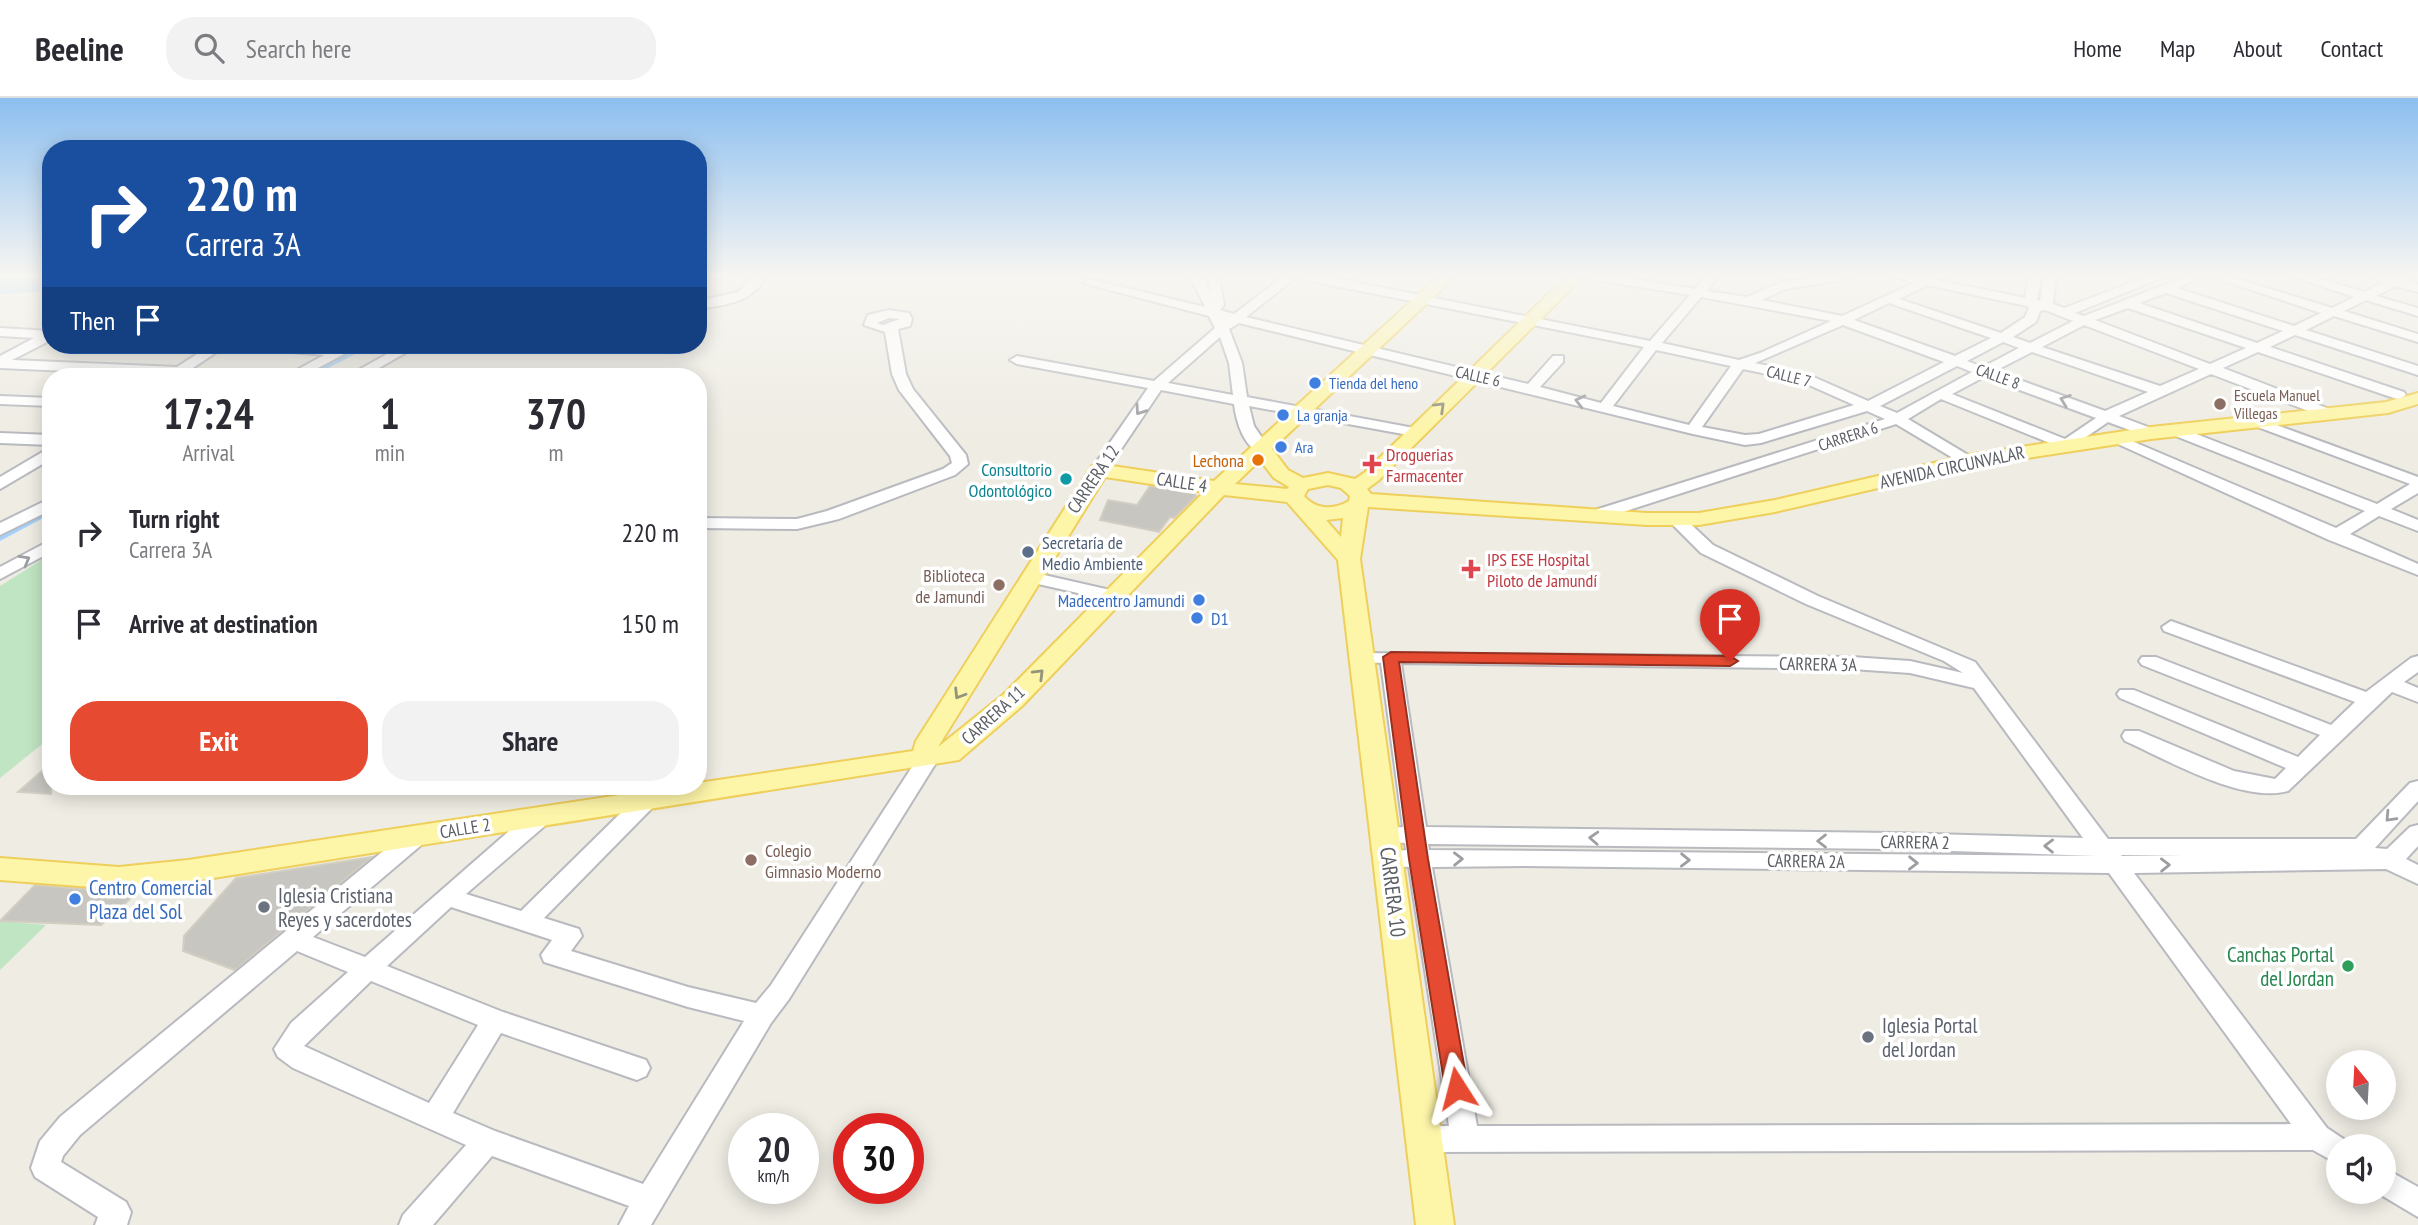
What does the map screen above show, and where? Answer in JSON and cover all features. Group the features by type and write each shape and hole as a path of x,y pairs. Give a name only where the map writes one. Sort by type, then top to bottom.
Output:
{"main road":[{"name":"CARRERA 11","path":"928,758 950,754 1013,700 1219,488 1391,329"},
{"path":"1298,495 1312,511 1335,513 1357,496 1371,477 1414,432 1522,329"},
{"name":"AVENIDA CIRCUNVALAR","path":"2364,408 2373,402 2418,387"},
{"name":"AVENIDA CIRCUNVALAR","path":"1357,496 1675,519 1727,515 1765,509 1968,461 2173,430 2388,407 2418,398"},
{"path":"1261,448 1349,559"},
{"name":"CALLE 4","path":"1099,470 1219,488 1298,495"},
{"name":"CARRERA 12","path":"928,758 925,747 1099,470"},
{"path":"1298,495 1328,479 1357,496"},
{"name":"CARRERA 10","path":"1357,496 1349,559 1376,657 1403,847 1424,1139 1435,1225"},
{"name":"CALLE 2","path":"707,792 928,758"},
{"name":"CALLE 2","path":"0,869 118,878 188,870 685,795"}],"street":[{"path":"707,523 797,524 833,515 950,472 960,464 958,455 906,390 899,374 891,329"},
{"name":"CARRERA 12","path":"1099,470 1157,385 1222,329"},
{"path":"1223,329 1233,354 1239,400 1247,430 1261,448"},
{"name":"CALLE 6","path":"1277,329 1474,374 1693,430 1745,440 1762,438 1870,405"},
{"name":"CALLE 7","path":"1577,329 1804,378 1898,419 1968,461"},
{"path":"1605,407 1667,329"},
{"path":"1693,430 1739,364 1765,356 1824,329"},
{"name":"CALLE 8","path":"1867,329 2109,415 2151,433"},
{"path":"1975,329 2160,391"},
{"path":"1870,405 1958,362 2016,329"},
{"name":"CARRERA 6","path":"1598,515 1898,419 1940,394 2067,329"},
{"path":"2103,329 2327,413"},
{"path":"2203,329 2399,395"},
{"path":"2293,329 2418,371"},
{"path":"1940,394 2067,445 2109,415 2300,329"},
{"path":"2387,329 2418,338"},
{"path":"0,332 42,335"},
{"path":"0,362 42,339"},
{"path":"185,368 206,354"},
{"path":"308,368 335,354"},
{"path":"370,368 395,354"},
{"path":"1017,359 1414,432"},
{"path":"1531,389 1558,359"},
{"path":"0,362 88,368"},
{"path":"0,400 42,402"},
{"path":"2252,420 2418,484"},
{"path":"2173,430 2418,526"},
{"path":"0,438 42,440"},
{"path":"2115,439 2418,570"},
{"path":"2,482 42,458"},
{"path":"2335,536 2418,484"},
{"path":"2,528 42,508"},
{"path":"1675,519 1707,549 1812,600 1968,666 2107,856 2326,1141"},
{"path":"0,574 42,550"},
{"path":"1031,576 1113,596"},
{"path":"2171,627 2369,700"},
{"name":"CARRERA 3A","path":"1376,657 1852,663 1910,667 1981,683"},
{"path":"2149,661 2333,733"},
{"path":"2132,736 2259,786 2280,786 2369,700 2418,662"},
{"path":"2389,683 2418,696"},
{"path":"2127,694 2301,766"},
{"path":"634,1225 762,1015 780,992 928,758"},
{"path":"2362,846 2418,788"},
{"path":"526,921 646,801"},
{"path":"540,817 447,897 300,1031 287,1049 302,1060 487,1141 649,1200"},
{"path":"2390,860 2418,833"},
{"path":"110,1225 116,1219 116,1212 45,1168 50,1150 70,1126 418,835"},
{"path":"2107,856 2362,846 2418,875"},
{"path":"1403,847 1465,1138"},
{"name":"CARRERA 2A","path":"1403,847 1525,858 2107,856 2390,860"},
{"path":"447,897 526,921 562,945 688,997 762,1015"},
{"path":"293,939 495,1020 637,1068"},
{"path":"435,1118 495,1020"},
{"path":"1424,1139 2326,1144"},
{"path":"414,1225 487,1141"},
{"path":"2396,1189 2418,1203"}],"green space":[{"path":"42,560 42,744 0,778 0,586"},
{"path":"0,921 46,925 0,970"}],"building":[{"path":"1150,486 1194,493 1196,496 1174,518 1170,517 1159,532 1100,520 1108,500 1137,505"},
{"path":"42,771 42,793 18,792"},
{"name":"Iglesia Cristiana Reyes y sacerdotes","path":"372,857 235,970 183,951 184,936 236,878"},
{"name":"Centro Comercial Plaza del Sol","path":"35,885 119,892 140,890 101,925 0,921"}],"waterway":[{"path":"324,368 352,354"},
{"path":"0,539 42,517"}],"place":[{"name":"Tienda del heno","path":"1315,383"},
{"name":"Escuela Manuel Villegas","path":"2220,404"},
{"name":"La granja","path":"1283,415"},
{"name":"Ara","path":"1281,447"},
{"name":"Lechona","path":"1258,460"},
{"name":"Droguerias Farmacenter","path":"1372,464"},
{"name":"Consultorio Odontológico","path":"1066,479"},
{"name":"Secretaría de Medio Ambiente","path":"1028,552"},
{"name":"IPS ESE Hospital Piloto de Jamundí","path":"1471,569"},
{"name":"Biblioteca de Jamundi","path":"999,585"},
{"name":"Madecentro Jamundi","path":"1199,600"},
{"name":"D1","path":"1197,618"},
{"name":"Colegio Gimnasio Moderno","path":"751,860"},
{"name":"Centro Comercial Plaza del Sol","path":"75,899"},
{"name":"Iglesia Cristiana Reyes y sacerdotes","path":"264,907"},
{"name":"Canchas Portal del Jordan","path":"2348,966"},
{"name":"Iglesia Portal del Jordan","path":"1868,1037"}],"route":[{"path":"1457,1088 1419,859 1391,657 1730,661"}]}
